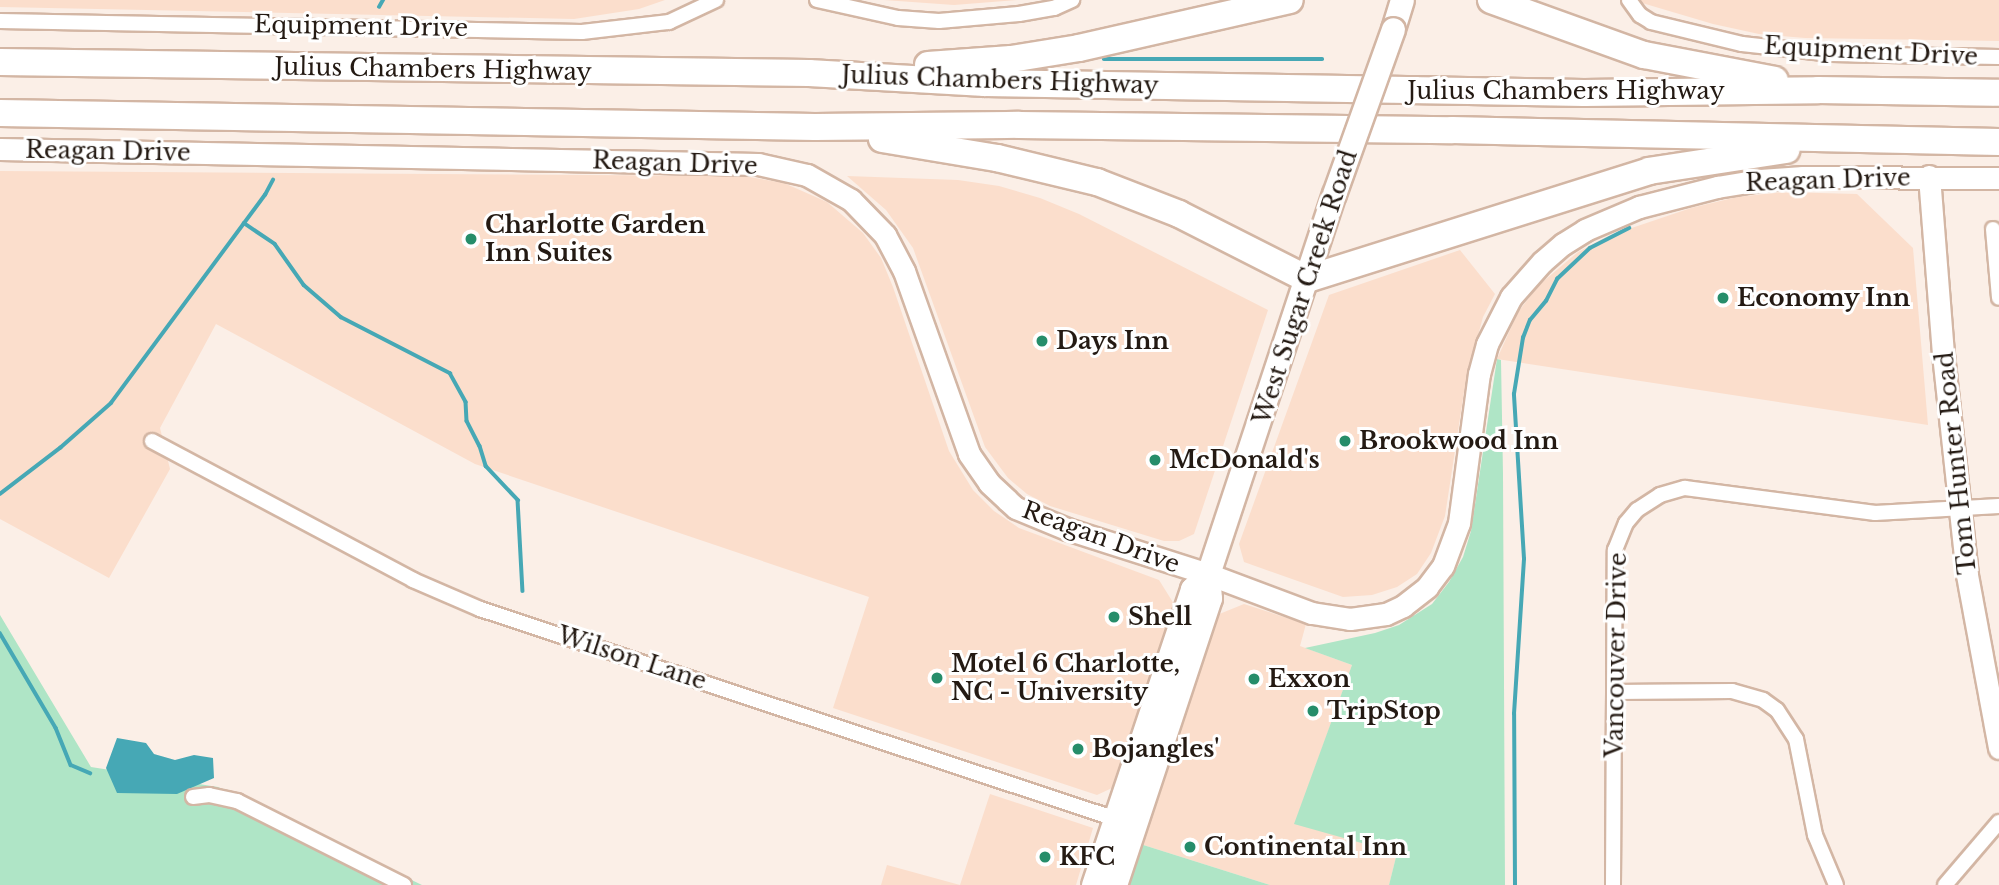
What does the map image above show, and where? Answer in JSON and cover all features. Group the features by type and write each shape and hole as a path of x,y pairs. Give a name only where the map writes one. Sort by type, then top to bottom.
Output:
{"highway":[{"path":"809,73 1011,59 1098,44 1290,0"},
{"path":"1491,0 1644,55 1837,91"},
{"name":"Julius Chambers Highway","path":"0,62 809,73 985,83 1597,93 1999,93"},
{"name":"Julius Chambers Highway","path":"0,113 815,127 1019,125 1438,130 1999,142"},
{"path":"815,127 997,158 1097,182 1179,214 1307,279 1649,171 1845,139"}],"main road":[{"name":"West Sugar Creek Road","path":"1115,885 1124,822 1192,589 1208,574 1334,194 1402,0"},
{"name":"West Sugar Creek Road","path":"1093,885 1124,822"}],"street":[{"name":"Equipment Drive","path":"0,21 582,32 669,22 716,0"},
{"path":"817,0 898,19 939,21 1019,15 1054,8 1072,0"},
{"name":"Equipment Drive","path":"1629,0 1640,15 1651,22 1742,44 1832,54 1999,57"},
{"name":"Reagan Drive","path":"0,149 758,164 807,175 851,200 885,235 904,271 969,454 996,491 1016,508 1067,529 1208,574 1259,595 1336,618 1368,618 1403,606 1433,581 1452,546 1459,523 1479,374 1498,318 1531,273 1563,244 1585,230 1639,207 1717,187 1803,177 1999,178"},
{"name":"Tom Hunter Road","path":"1929,176 1943,354 1967,575 1999,748"},
{"path":"1993,229 1999,298"},
{"name":"Wilson Lane","path":"152,441 413,580 480,609 1124,822"},
{"name":"Vancouver Drive","path":"1613,885 1615,550 1626,523 1652,499 1676,490 1705,489 1875,513 1999,506"},
{"path":"1614,692 1732,691 1763,700 1777,710 1796,739 1815,835 1836,885"},
{"path":"193,797 209,795 237,802 404,885"},
{"path":"1945,885 1999,822"}],"shaded area":[{"path":"0,0 665,0 639,9 574,19 0,7"},
{"path":"884,0 1017,0 954,5"},
{"path":"1632,0 1999,0 1999,41 1805,38 1759,34 1713,24"},
{"path":"0,171 743,176 784,183 827,202 863,233 881,258 949,451 973,490 994,511 1019,528 1159,580 1174,604 1112,788 1097,795 833,708 869,597 475,464 216,324 160,428 170,469 109,578 0,519"},
{"path":"847,176 958,180 999,186 1040,198 1079,214 1268,310 1194,534 1179,541 1164,541 1050,506 1027,494 1008,478 985,447 913,248 886,210"},
{"name":"Economy Inn","path":"1782,192 1857,194 1913,248 1928,425 1497,359 1518,312 1539,285 1578,252 1608,236 1691,208 1737,197"},
{"path":"1460,250 1495,294 1483,317 1464,392 1445,516 1431,553 1417,574 1397,587 1372,595 1343,597 1244,562 1239,544 1329,295"},
{"path":"1244,604 1306,624 1300,646 1352,665 1295,823 1397,853 1389,885 1270,885 1137,843 1212,617"},
{"path":"990,794 1093,828 1076,885 960,885"},
{"path":"887,865 960,885 881,885"}],"green space":[{"path":"1497,359 1501,360 1503,474 1505,885 1389,885 1397,853 1294,824 1352,665 1305,648 1399,625 1432,604 1449,582 1463,557 1471,531"},
{"path":"0,615 91,767 218,787 422,885 0,885"},
{"path":"1137,843 1270,885 1125,885"}],"water":[{"path":"117,738 146,743 154,754 175,760 194,755 213,758 214,778 177,794 117,793 106,768"}],"waterway":[{"path":"379,7 383,0"},
{"path":"1104,59 1322,59"},
{"path":"0,494 60,448 111,403 265,195 273,180"},
{"path":"244,223 275,244 304,285 341,317 450,373 466,402 467,421 480,446 486,466 518,500 523,591"},
{"path":"1515,885 1514,714 1524,559 1514,394 1523,338 1530,320 1546,301 1557,279 1590,248 1629,228"},
{"path":"0,633 56,728 71,765 90,773"}],"place":[{"name":"Charlotte Garden Inn Suites","path":"471,239"},
{"name":"Economy Inn","path":"1723,298"},
{"name":"Days Inn","path":"1042,341"},
{"name":"Brookwood Inn","path":"1345,441"},
{"name":"McDonald's","path":"1155,460"},
{"name":"Shell","path":"1114,617"},
{"name":"Motel 6 Charlotte, NC - University","path":"937,678"},
{"name":"Exxon","path":"1254,679"},
{"name":"TripStop","path":"1313,711"},
{"name":"Bojangles'","path":"1078,749"},
{"name":"Continental Inn","path":"1190,847"},
{"name":"KFC","path":"1045,857"}]}
